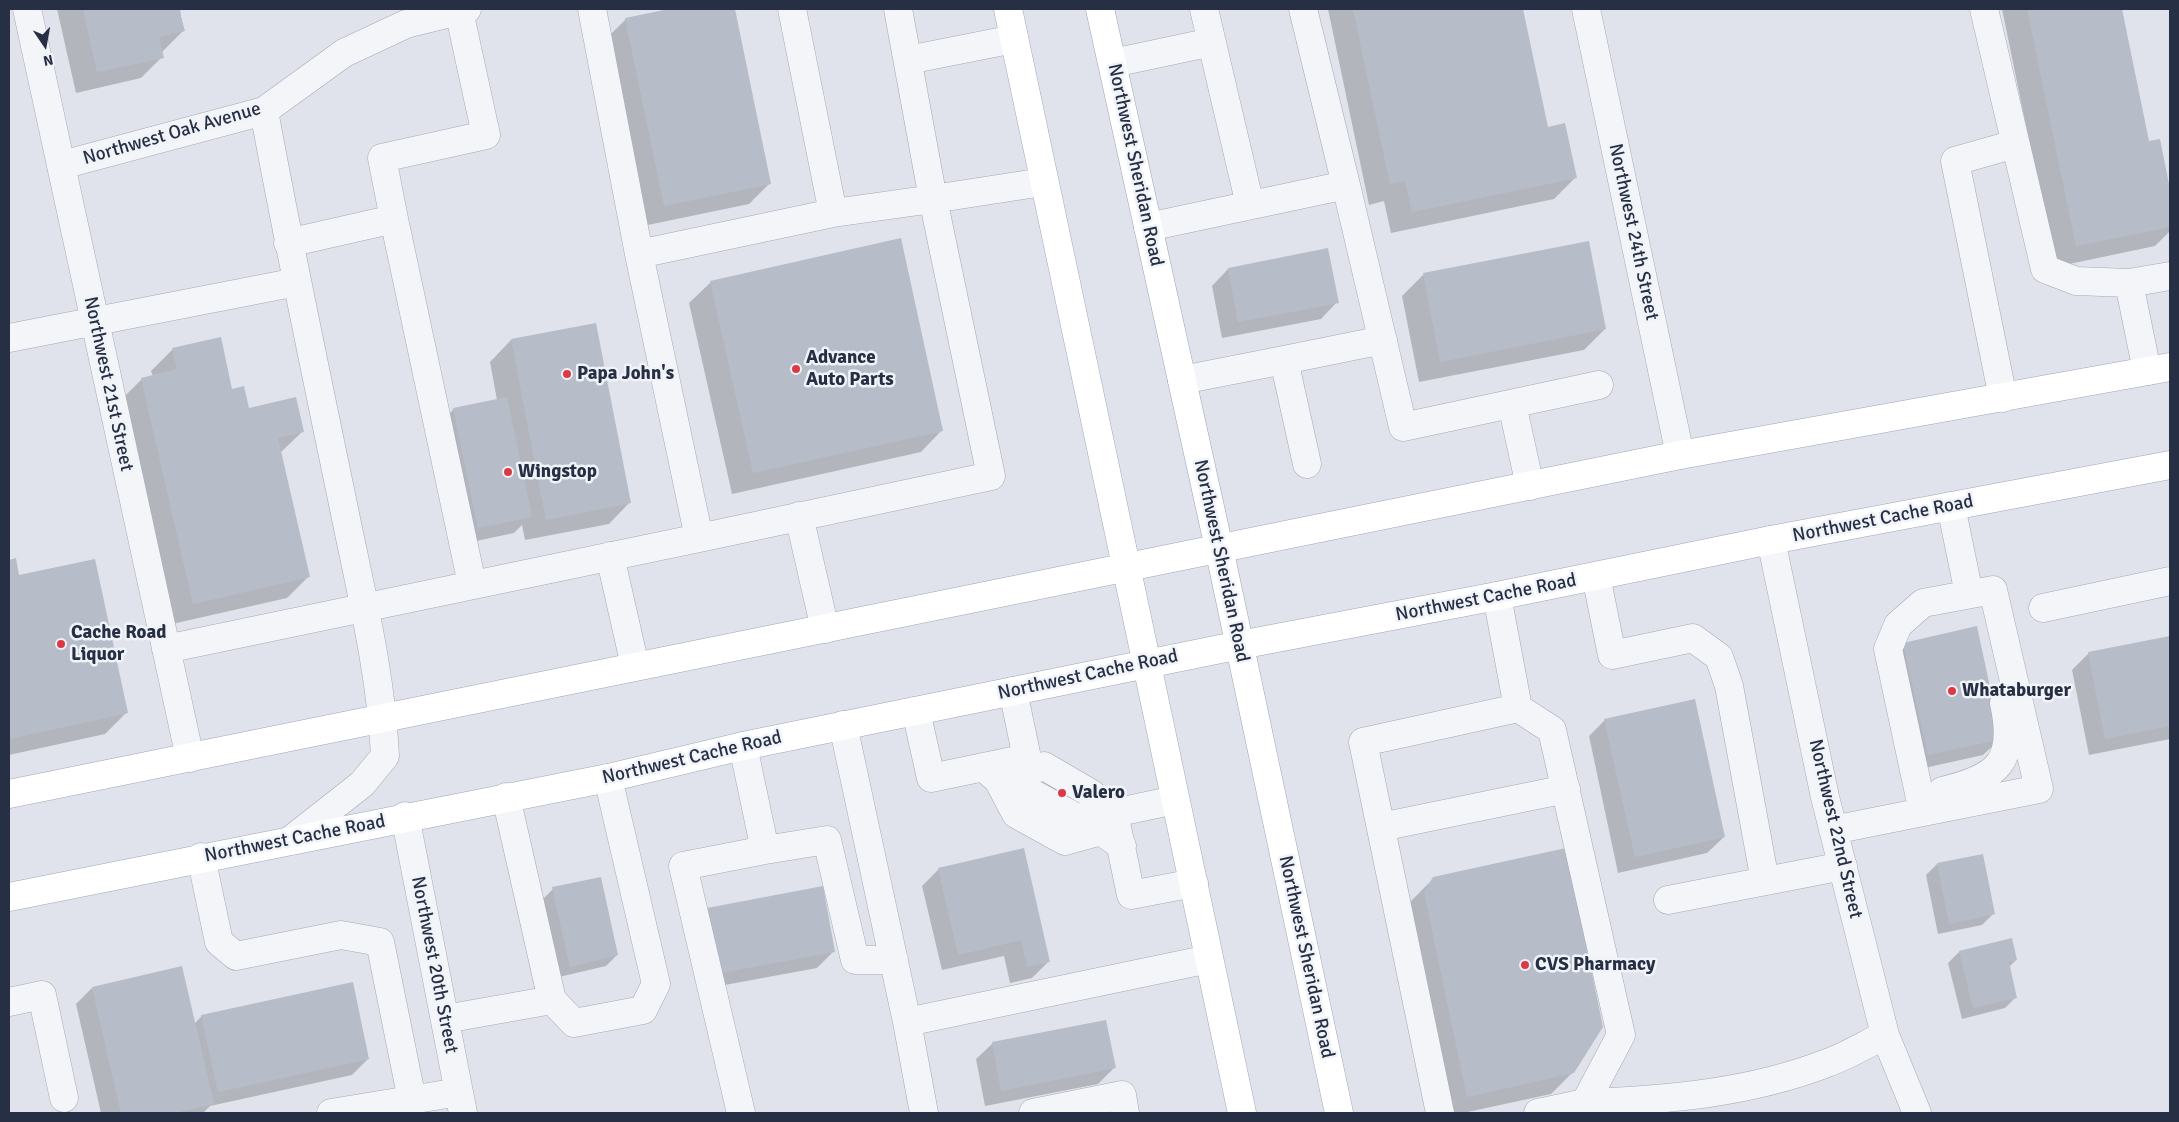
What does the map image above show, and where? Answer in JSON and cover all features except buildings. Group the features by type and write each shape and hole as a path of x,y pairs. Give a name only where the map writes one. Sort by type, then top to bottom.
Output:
{"main road":[{"path":"1008,9 1043,182 1242,1113"},
{"name":"Northwest Sheridan Road","path":"1100,9 1240,645 1339,1113"},
{"path":"9,794 383,720 635,666 1680,455 2158,369"},
{"name":"Northwest Cache Road","path":"9,896 405,816 608,778 743,746 1147,663 1497,596 1771,540 2170,465"}],"street":[{"name":"Northwest 21st Street","path":"27,9 190,758"},
{"path":"592,9 639,254 698,538"},
{"path":"792,9 833,213"},
{"path":"166,649 991,476 933,199 898,9"},
{"path":"1204,9 1250,205"},
{"path":"1303,9 1403,427 1599,385"},
{"name":"Northwest 24th Street","path":"1586,9 1680,455"},
{"path":"1984,9 2045,269 2076,280 2129,283 2170,276"},
{"name":"Northwest Oak Avenue","path":"62,166 264,111 344,53 406,24 463,10"},
{"path":"463,10 486,136 382,158 472,584"},
{"path":"908,60 1014,39"},
{"path":"1113,63 1212,42"},
{"path":"264,111 288,243 364,608 383,720 385,756 362,784 292,839"},
{"path":"2004,398 1954,161 2015,144"},
{"path":"639,254 833,213 1043,182"},
{"path":"1148,226 1346,185"},
{"path":"288,243 394,219"},
{"path":"9,338 297,282"},
{"path":"2129,283 2158,369"},
{"path":"1182,380 1382,340"},
{"path":"1284,360 1307,464"},
{"path":"1512,404 1530,486"},
{"path":"1951,506 1968,594"},
{"path":"799,516 825,629"},
{"name":"Northwest 22nd Street","path":"1771,540 1833,830 1885,1035 1917,1113"},
{"path":"610,556 635,666"},
{"path":"1596,576 1612,655 1693,638 1720,657 1729,686 1765,881"},
{"path":"2043,608 2170,581"},
{"path":"1833,830 2039,789 1993,590 1923,603 1898,625 1888,649 1923,812"},
{"path":"1497,596 1518,708"},
{"path":"1917,782 1942,791 1978,782 2000,766 2008,746 2007,718 1992,648 1998,613"},
{"path":"990,774 1027,758 1013,690"},
{"path":"1440,1113 1363,742 1518,708 1552,730 1621,1034 1585,1103"},
{"path":"916,710 931,778 990,774 1044,766 1092,794 1111,838 1131,895 1194,883"},
{"path":"843,726 907,1022 924,1113"},
{"path":"743,746 765,850"},
{"path":"990,774 1016,814 1065,841 1111,838"},
{"path":"506,797 552,1000 574,1023 643,1010 656,984 608,778"},
{"path":"1381,828 1566,789"},
{"path":"1111,838 1114,813 1175,800"},
{"name":"Northwest 20th Street","path":"405,816 461,1103"},
{"path":"741,1113 683,866 827,840 855,960 894,960"},
{"path":"201,857 219,942 236,956 341,935 380,942 408,1107"},
{"path":"1668,900 1843,866"},
{"path":"907,1022 1210,959"},
{"path":"9,1002 42,995 64,1098"},
{"path":"445,1019 552,1000"},
{"path":"1538,1113 1585,1103 1709,1094 1772,1080 1827,1063 1885,1035"},
{"path":"1033,1113 1122,1095 1125,1113"},
{"path":"331,1113 461,1103"}],"place":[{"name":"Advance Auto Parts","path":"796,369"},
{"name":"Papa John's","path":"567,374"},
{"name":"Wingstop","path":"508,472"},
{"name":"Cache Road Liquor","path":"61,644"},
{"name":"Whataburger","path":"1952,691"},
{"name":"Valero","path":"1062,793"},
{"name":"CVS Pharmacy","path":"1525,965"}]}
